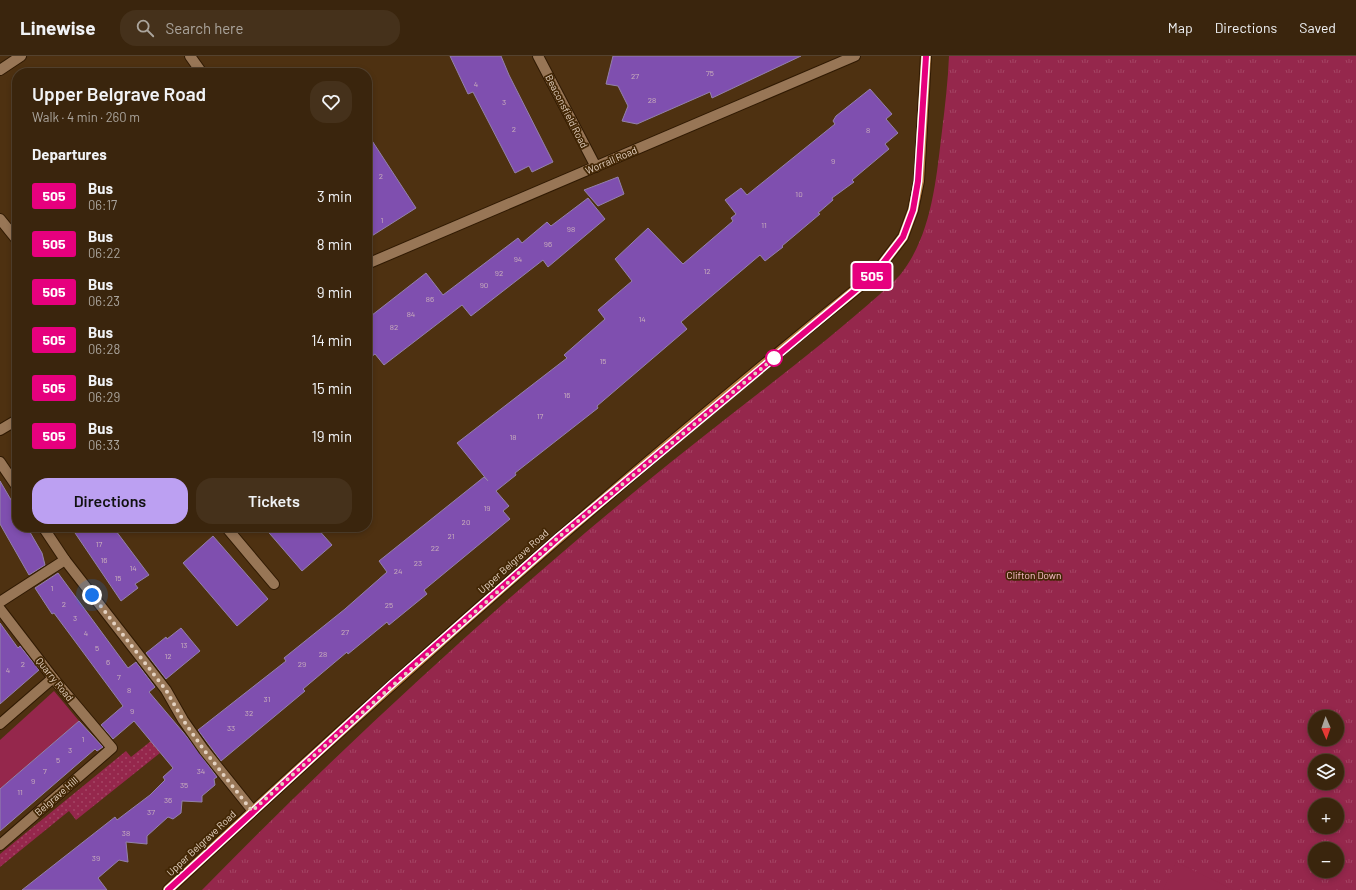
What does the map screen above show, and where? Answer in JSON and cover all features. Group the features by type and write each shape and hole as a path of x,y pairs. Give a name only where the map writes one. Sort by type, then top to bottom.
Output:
{"main road":[{"name":"Upper Belgrave Road","path":"168,890 252,811 559,537 864,283 880,267 903,237 913,210 918,181 926,56"}],"street":[{"path":"0,70 21,56"},
{"path":"190,56 198,68"},
{"name":"Beaconsfield Road","path":"538,56 596,167"},
{"name":"Worrall Road","path":"372,262 855,56"},
{"path":"0,219 12,234"},
{"path":"0,430 12,423"},
{"path":"0,462 12,480"},
{"path":"46,532 64,560 166,690 180,715 204,750 252,811"},
{"path":"230,532 274,584"},
{"path":"0,602 64,560"},
{"name":"Quarry Road","path":"0,609 53,678 112,748"},
{"path":"0,724 53,678"},
{"name":"Belgrave Hill","path":"0,845 112,748"}],"green space":[{"name":"Clifton Down","path":"949,56 1356,56 1356,890 202,890 307,785 470,633 639,488 826,340 900,275 911,259 919,243 931,206 935,188"},
{"path":"54,691 79,721 0,789 0,740"},
{"path":"151,741 160,753 76,820 69,811 0,867 0,854 126,751 131,757"},
{"path":"1176,862 1234,890 1163,890"}],"building":[{"path":"450,56 501,56 553,162 532,172 529,166 515,173 473,92 468,94"},
{"path":"613,56 801,56 712,98 710,92 637,124 622,121 628,106 618,86 606,84"},
{"path":"870,89 892,114 886,119 898,133 885,144 889,149 852,180 854,182 832,198 833,200 818,213 820,214 782,246 783,247 765,261 760,255 681,322 687,329 597,406 598,408 515,473 516,475 496,491 509,506 503,511 510,519 424,590 427,594 389,625 387,622 348,654 347,652 303,689 305,691 221,761 198,730 286,661 284,658 345,609 387,572 379,561 484,477 488,481 457,443 567,358 564,355 605,319 598,310 632,281 615,259 648,228 683,264 733,221 731,218 736,214 725,200 741,188 747,195 835,124 833,121 836,116"},
{"path":"372,141 416,208 372,236"},
{"path":"618,177 624,194 598,206 584,190"},
{"path":"588,198 605,219 548,267 543,260 471,316 462,305 384,365 375,354 372,356 372,315 426,273 443,295 518,238 522,243 547,222 551,226"},
{"path":"0,481 12,501 12,532 30,532 42,553 45,565 29,575 0,524"},
{"path":"74,532 117,532 149,575 135,584 138,588 121,601"},
{"path":"268,532 320,532 332,545 302,571"},
{"path":"213,536 268,599 237,626 183,563"},
{"path":"58,573 128,668 136,662 155,687 149,692 188,738 217,777 214,779 215,785 202,796 202,802 182,801 181,813 173,819 168,817 147,836 147,844 126,842 128,862 119,860 98,878 107,890 22,890 115,817 117,820 150,795 165,780 163,777 173,768 134,721 113,739 101,725 123,706 54,613 52,614 35,588"},
{"path":"0,623 18,648 20,646 39,670 0,704"},
{"path":"181,628 200,651 166,679 146,653 166,637 167,639"},
{"path":"79,721 103,747 97,751 95,749 0,831 0,789"}],"bus line":[{"name":"505","path":"168,890 252,811 392,684 559,537 864,283 880,267 903,237 913,210 918,181 926,56"}],"route":[{"path":"92,595 166,690 183,720 204,750 252,811 392,684 559,537 774,358"}]}
